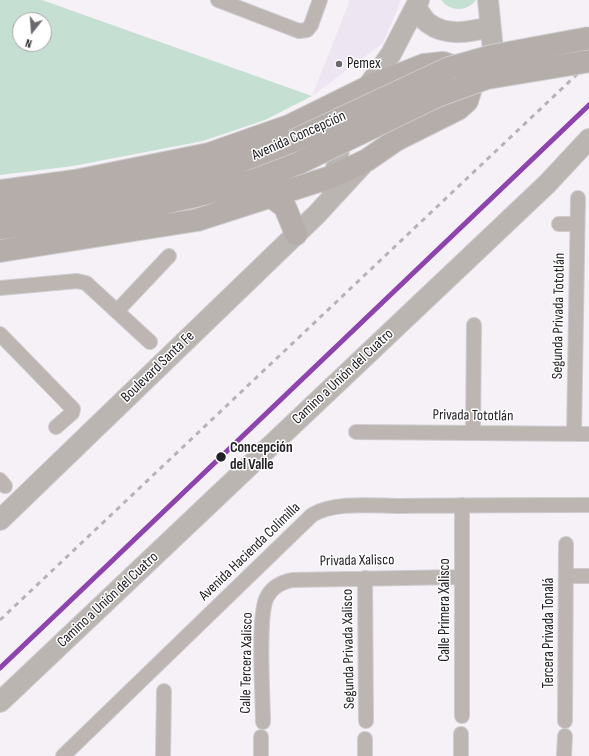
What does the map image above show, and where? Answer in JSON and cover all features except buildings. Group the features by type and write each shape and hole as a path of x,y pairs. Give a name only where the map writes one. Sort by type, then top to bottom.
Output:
{"main road":[{"name":"Avenida Concepción","path":"0,209 139,187 233,164 293,141 449,68 492,56 589,38"},
{"name":"Avenida Concepción","path":"0,228 73,220 171,201 252,180 299,163 437,96 487,78 589,61"},
{"path":"0,191 75,181 208,154 289,126 368,87 424,65 443,63 458,68 466,75 471,88 467,101 458,108 396,140 367,160 334,176 197,220 0,251"},
{"path":"272,197 285,207 296,234"}],"street":[{"path":"218,0 299,31 307,30 311,24 320,0"},
{"path":"467,101 481,90 491,72 493,50 488,0"},
{"path":"417,4 428,22 442,29 468,32 490,27"},
{"name":"Boulevard Santa Fe","path":"317,214 332,186 338,160 340,134 351,109 391,54 417,4"},
{"name":"Camino a Unión del Cuatro","path":"0,702 547,184 589,138"},
{"name":"Camino a Unión del Cuatro","path":"547,184 589,152"},
{"name":"Boulevard Santa Fe","path":"0,520 317,214 367,160"},
{"name":"Segunda Privada Tototlán","path":"574,434 578,198"},
{"path":"559,224 577,224"},
{"path":"117,311 170,256"},
{"path":"0,288 84,282 150,342"},
{"path":"473,433 474,325"},
{"path":"0,334 73,408 72,413 56,427"},
{"name":"Privada Tototlán","path":"356,432 589,434"},
{"name":"Calle Primera Xalisco","path":"462,505 462,716"},
{"name":"Avenida Hacienda Colimilla","path":"63,756 312,515 321,510 333,507 589,505"},
{"name":"Tercera Privada Tonalá","path":"565,721 566,544"},
{"path":"566,576 589,576"},
{"name":"Privada Xalisco","path":"265,604 268,594 273,589 280,584 292,580 461,577"},
{"name":"Segunda Privada Xalisco","path":"365,578 366,720"},
{"name":"Calle Tercera Xalisco","path":"263,722 263,615 265,604"},
{"path":"163,756 164,691"},
{"path":"461,734 461,756"},
{"path":"564,756 565,736"},
{"path":"261,756 262,738"},
{"path":"365,739 365,756"}],"shaded area":[{"name":"Pemex","path":"350,0 401,0 383,43 312,96"}],"green space":[{"path":"0,0 42,0 312,96 265,120 203,141 73,166 0,175"},
{"path":"441,0 476,0 468,7 458,9 449,7"}],"railway":[{"path":"0,620 589,63"}],"transit line":[{"path":"0,668 589,105"}],"place":[{"name":"Pemex","path":"339,64"},
{"name":"Concepción del Valle","path":"221,457"}]}
